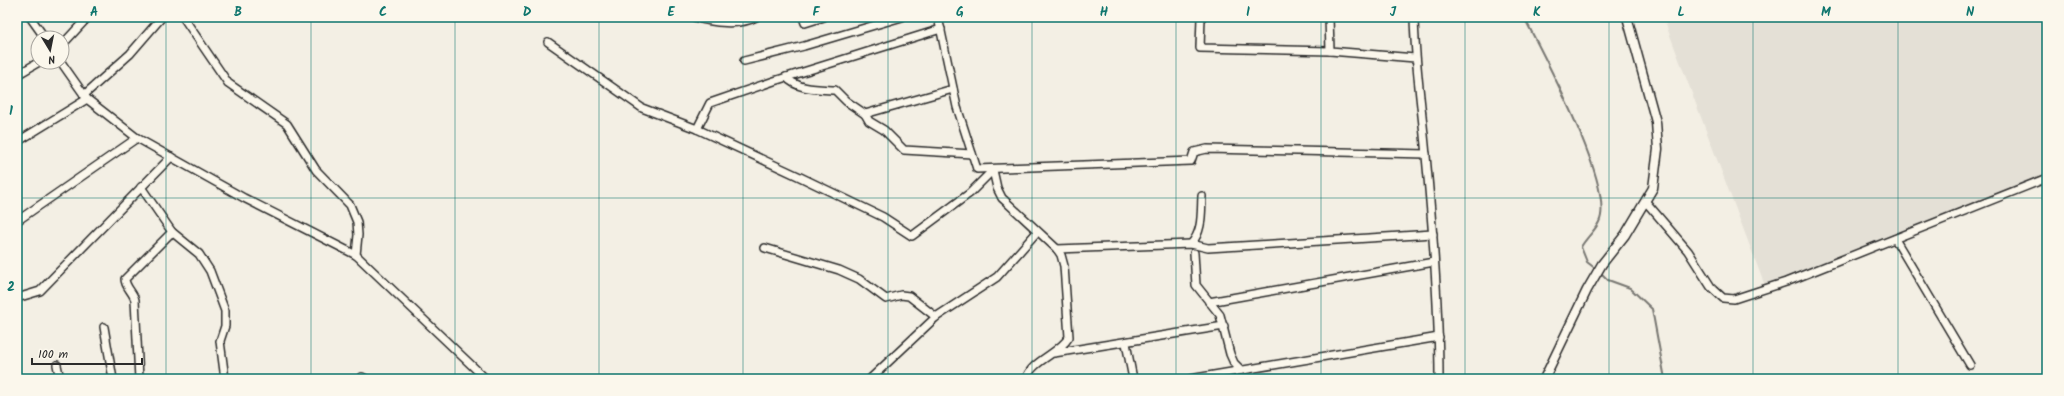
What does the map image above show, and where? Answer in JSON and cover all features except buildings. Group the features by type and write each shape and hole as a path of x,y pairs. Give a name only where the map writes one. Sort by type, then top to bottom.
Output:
{"street":[{"path":"30,17 39,30"},
{"path":"70,36 88,17"},
{"path":"17,142 86,97 130,54 162,17"},
{"path":"183,17 228,83 287,124 316,170 350,206 357,222 358,235 356,255"},
{"path":"694,17 702,20 740,23 756,17"},
{"path":"803,17 805,23 824,17"},
{"path":"744,61 804,46 902,17"},
{"path":"938,17 953,89 972,154 978,169 993,170 1191,162 1194,152 1207,149 1426,154"},
{"path":"1201,17 1200,48 1330,51 1415,58"},
{"path":"1329,17 1330,51"},
{"path":"1414,17 1415,58 1433,234 1439,337 1439,379"},
{"path":"1544,379 1587,290 1602,264 1625,235 1653,188 1658,149 1656,122 1627,17"},
{"path":"697,129 710,102 786,77 941,30"},
{"path":"548,42 642,108 697,129 857,204 883,217 912,236 970,193 993,170"},
{"path":"17,75 30,67"},
{"path":"67,70 86,97 137,138 244,198 356,255 486,379"},
{"path":"786,77 791,83 809,88 835,90 846,101 865,114 869,121 884,130 904,150 972,154"},
{"path":"865,114 953,89"},
{"path":"17,221 137,138"},
{"path":"17,298 40,291 170,157"},
{"path":"993,170 997,188 1002,198 1057,249 1061,255 1064,266 1070,337 1065,345 1028,374 1026,379"},
{"path":"1646,202 1688,252 1711,287 1723,298 1734,299 1786,282 2047,178"},
{"path":"141,187 172,232 199,254 210,271 225,311 225,326 220,340 225,379"},
{"path":"1191,244 1198,237 1200,229 1202,196"},
{"path":"139,379 135,300 134,293 126,285 125,279 172,232"},
{"path":"870,379 936,317 997,277 1037,232"},
{"path":"1057,249 1191,244 1208,248 1433,234"},
{"path":"1895,239 1970,365"},
{"path":"765,248 839,270 859,279 886,299 901,295 909,296 936,317"},
{"path":"1194,252 1194,280 1220,315 1230,354 1234,363 1241,370"},
{"path":"1209,302 1434,262"},
{"path":"1053,353 1126,343 1224,326"},
{"path":"104,327 113,379"},
{"path":"1190,379 1439,337"},
{"path":"1126,343 1133,379"},
{"path":"57,365 60,379"}],"shaded area":[{"path":"1663,17 2047,17 2047,176 1765,286"}],"waterway":[{"path":"1524,17 1575,120 1597,181 1601,205 1599,222 1581,247 1587,262 1596,269"},
{"path":"1600,272 1608,280 1630,288 1652,309 1665,379"}]}
